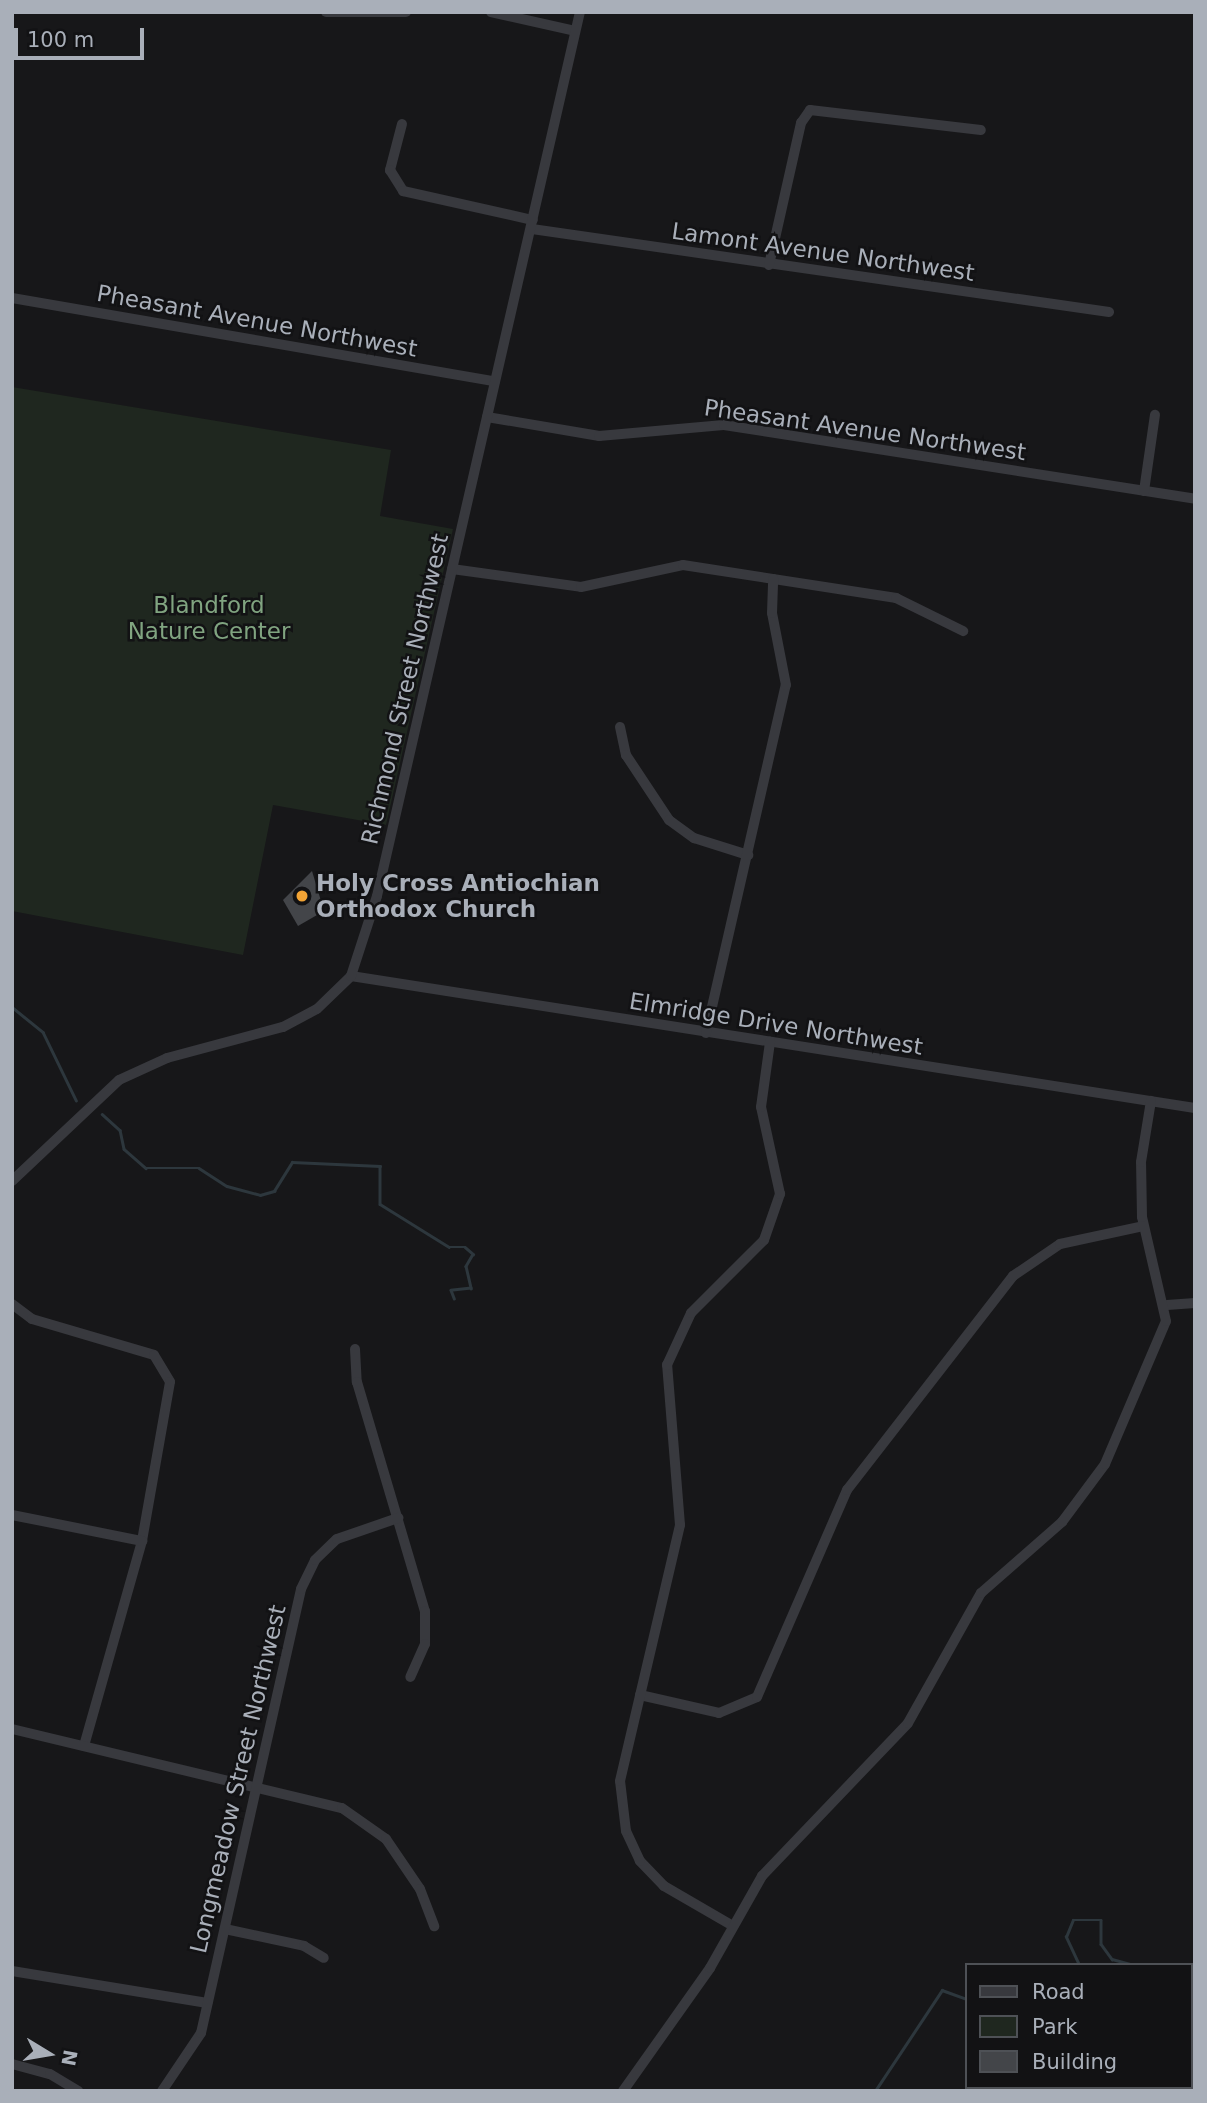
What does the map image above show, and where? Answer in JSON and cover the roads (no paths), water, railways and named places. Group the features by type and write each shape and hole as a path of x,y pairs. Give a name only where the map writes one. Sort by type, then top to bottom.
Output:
{"street":[{"path":"326,12 407,12"},
{"path":"491,12 575,31"},
{"name":"Richmond Street Northwest","path":"12,1181 119,1080 167,1058 283,1027 317,1009 351,976 375,907 580,12"},
{"path":"769,265 801,123 810,110 981,130"},
{"name":"Lamont Avenue Northwest","path":"402,124 390,170 403,191 532,224 769,265 1109,312"},
{"name":"Pheasant Avenue Northwest","path":"12,298 495,381"},
{"path":"1144,491 1155,415"},
{"name":"Pheasant Avenue Northwest","path":"487,417 598,436 706,423 1195,499"},
{"path":"452,569 570,587 674,565 905,601 963,631"},
{"path":"706,1033 786,685 772,613 773,579"},
{"path":"620,727 626,755 669,820 694,838 748,855"},
{"name":"Elmridge Drive Northwest","path":"351,976 1195,1108"},
{"path":"733,1926 655,1879 626,1831 621,1768 680,1525 680,1470 667,1409 667,1365 691,1313 764,1240 780,1194 761,1107 770,1042"},
{"path":"622,2091 733,1926 762,1876 911,1720 981,1593 1062,1521 1094,1483 1155,1357 1167,1305 1143,1226 1141,1162 1151,1101"},
{"path":"640,1695 717,1713 757,1697 847,1490 1013,1276 1060,1244 1143,1226"},
{"path":"1167,1305 1195,1303"},
{"path":"12,1304 56,1327 133,1345 164,1366 171,1401 142,1541 84,1746"},
{"path":"355,1349 357,1382 426,1619 422,1658 410,1676"},
{"path":"12,1515 142,1541"},
{"name":"Longmeadow Street Northwest","path":"162,2091 198,2045 300,1588 315,1560 349,1533 398,1517"},
{"path":"12,1729 323,1801 364,1820 410,1873 435,1926"},
{"path":"225,1929 304,1947 324,1958"},
{"path":"12,1970 207,2003"},
{"path":"12,2064 50,2074 78,2091"}],"waterway":[{"path":"12,1007 43,1032 76,1100"},
{"path":"102,1114 120,1130 124,1149 146,1168 199,1168 227,1186 260,1195 274,1191 292,1162 380,1166 380,1204 449,1247 465,1247 473,1254 466,1266 471,1288 451,1290 454,1298"},
{"path":"1078,1963 1066,1937 1073,1920 1101,1920 1101,1944 1112,1959 1127,1963"},
{"path":"875,2091 942,1990 965,1998"}],"place":[{"name":"Holy Cross Antiochian Orthodox Church","path":"302,896"}],"park label":[{"name":"Blandford Nature Center","path":"209,618"}]}
